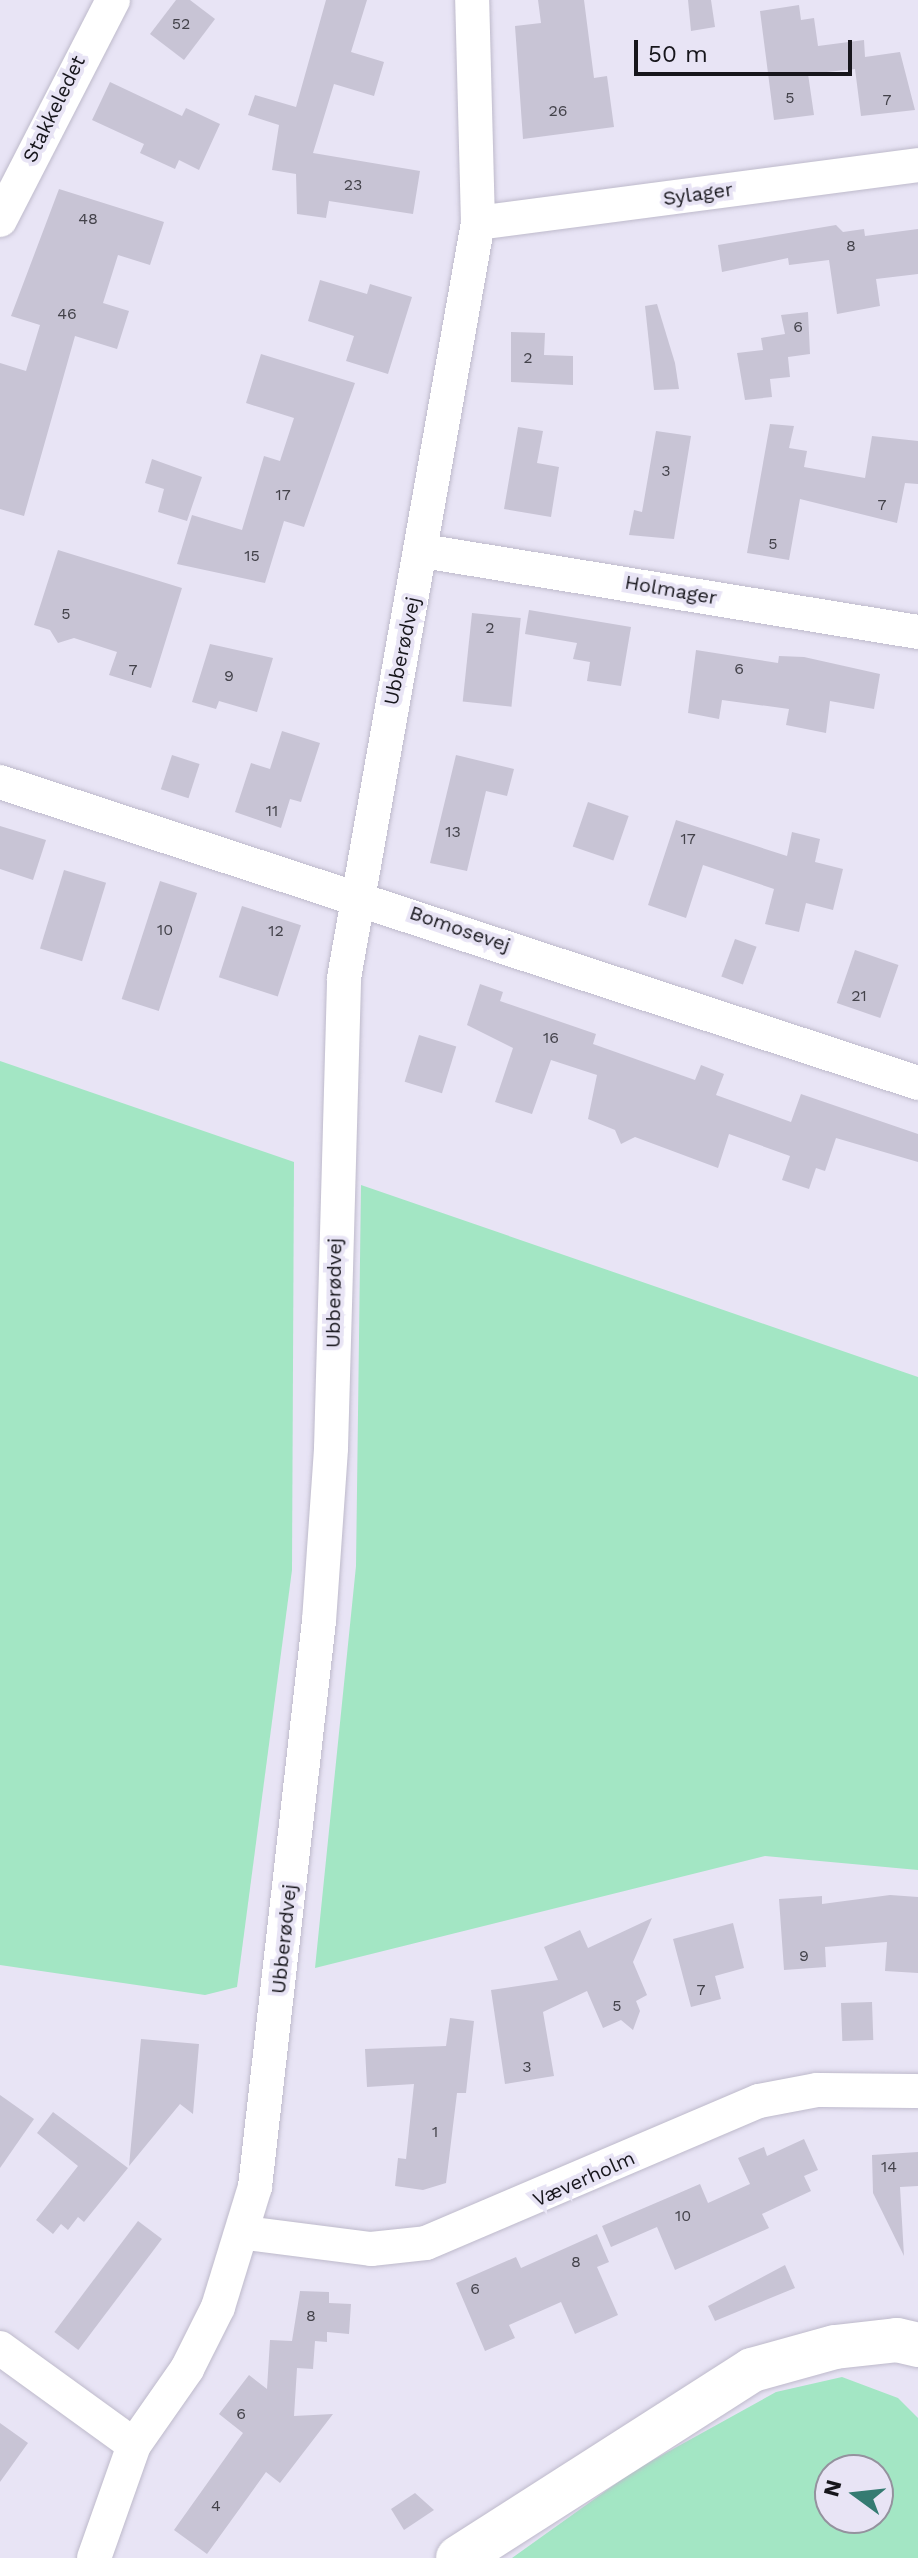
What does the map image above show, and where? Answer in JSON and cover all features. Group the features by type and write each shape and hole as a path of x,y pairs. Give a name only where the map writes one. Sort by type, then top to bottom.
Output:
{"highway":[{"path":"458,2558 752,2370 835,2347 897,2340 918,2345"},
{"path":"835,2347 918,2370"}],"street":[{"name":"Stakkeledet","path":"0,220 113,0"},
{"name":"Ubberødvej","path":"94,2558 134,2445 187,2369 246,2233 319,1621 331,1448 337,1064 356,894 423,551 478,223 472,0"},
{"name":"Sylager","path":"478,223 918,165"},
{"name":"Holmager","path":"423,551 918,632"},
{"name":"Bomosevej","path":"0,782 356,894 918,1083"},
{"name":"Væverholm","path":"246,2233 371,2249 426,2243 759,2101 817,2090 918,2091"},
{"path":"0,2348 134,2445"}],"green space":[{"path":"0,1061 294,1162 292,1570 237,1987 205,1995 0,1965"},
{"path":"361,1185 918,1377 918,1870 765,1856 315,1968 356,1566"},
{"path":"842,2377 898,2398 918,2418 918,2558 512,2558 635,2470 776,2392"}],"building":[{"path":"176,0 190,0 215,19 184,60 150,34"},
{"path":"326,0 367,0 351,52 384,62 374,96 334,84 313,153 420,171 413,214 329,201 326,218 297,214 296,174 272,170 279,125 248,115 255,95 296,107"},
{"path":"538,0 584,0 594,78 607,76 614,127 523,139 515,26 541,23"},
{"path":"688,0 711,0 715,27 691,31"},
{"path":"799,5 801,20 814,18 818,46 864,40 865,57 900,52 915,110 861,116 855,69 808,74 814,115 774,120 760,11"},
{"path":"110,82 182,116 186,108 220,124 199,170 179,160 175,169 140,153 144,144 92,120"},
{"path":"59,189 164,222 150,265 118,255 103,303 129,311 117,349 75,336 24,516 0,509 0,363 26,371 40,325 11,316"},
{"path":"836,225 843,232 864,229 865,236 918,229 918,274 876,279 880,306 837,314 829,260 789,265 788,258 722,272 718,245"},
{"path":"320,280 367,294 370,284 412,297 388,374 346,361 354,336 308,321"},
{"path":"657,304 675,363 679,389 654,390 645,306"},
{"path":"808,312 810,354 788,357 790,377 770,379 772,397 745,400 737,353 763,350 761,338 785,334 781,315"},
{"path":"511,332 545,333 544,355 573,356 573,385 511,382"},
{"path":"261,354 355,383 304,527 284,521 265,583 177,564 192,515 242,530 264,456 280,461 294,418 246,403"},
{"path":"770,424 794,426 789,448 807,451 804,467 865,478 872,436 918,441 918,484 905,483 897,523 800,499 789,560 747,553"},
{"path":"518,427 543,431 537,463 559,467 551,517 504,509"},
{"path":"656,431 691,436 674,539 629,535 634,510 642,512"},
{"path":"152,459 202,477 187,521 158,512 164,489 145,483"},
{"path":"58,550 182,588 151,688 109,675 117,652 74,638 58,643 50,630 34,625"},
{"path":"529,610 631,627 621,686 587,681 590,662 573,659 577,643 525,634"},
{"path":"472,613 521,618 511,707 463,702"},
{"path":"210,644 273,658 257,712 219,701 216,709 192,702"},
{"path":"696,650 778,663 779,656 804,657 880,674 874,709 830,701 826,733 786,725 789,709 722,700 719,719 688,713"},
{"path":"282,731 320,743 301,802 290,799 281,828 235,812 251,763 270,769"},
{"path":"172,755 200,764 188,798 161,789"},
{"path":"456,755 514,769 507,796 486,791 467,871 430,863"},
{"path":"588,802 629,816 613,860 573,846"},
{"path":"676,820 787,856 792,832 820,839 815,862 843,869 833,910 806,903 799,932 765,924 774,889 703,865 686,918 648,905"},
{"path":"0,826 46,840 33,880 0,869"},
{"path":"64,870 106,883 82,961 40,948"},
{"path":"160,881 197,893 159,1011 122,999"},
{"path":"242,906 301,925 278,996 219,977"},
{"path":"735,939 757,947 743,984 721,977"},
{"path":"855,950 898,965 880,1018 837,1003"},
{"path":"480,984 503,992 500,1001 596,1034 593,1044 695,1080 701,1065 724,1074 716,1095 791,1122 801,1094 918,1134 918,1162 836,1138 825,1171 816,1168 809,1189 782,1180 790,1156 729,1134 718,1168 635,1137 621,1144 615,1130 588,1119 597,1075 551,1060 532,1114 495,1102 513,1048 467,1025"},
{"path":"419,1035 456,1046 442,1093 405,1082"},
{"path":"890,1895 918,1897 918,1973 885,1971 887,1942 825,1947 826,1967 784,1970 779,1899 822,1896 822,1904"},
{"path":"652,1918 633,1962 647,1995 636,2001 640,2011 633,2030 621,2020 603,2028 587,1991 543,2012 554,2076 505,2084 491,1990 558,1980 544,1947 580,1930 588,1948"},
{"path":"733,1923 744,1968 715,1976 721,1999 691,2007 673,1939"},
{"path":"872,2002 873,2040 842,2041 841,2003"},
{"path":"450,2018 474,2021 466,2093 457,2093 446,2183 423,2190 395,2186 398,2158 406,2159 414,2084 367,2087 365,2049 446,2046"},
{"path":"141,2039 199,2044 193,2114 180,2104 129,2166"},
{"path":"0,2095 34,2119 0,2168"},
{"path":"53,2112 128,2168 84,2222 78,2217 68,2230 61,2224 53,2234 36,2220 78,2166 37,2133"},
{"path":"804,2139 818,2170 804,2176 811,2191 762,2214 769,2228 675,2270 657,2227 611,2247 602,2226 700,2184 708,2203 750,2184 738,2158 764,2147 767,2156"},
{"path":"918,2152 918,2186 900,2187 904,2256 873,2193 872,2155"},
{"path":"138,2221 162,2239 78,2350 54,2332"},
{"path":"597,2234 609,2262 597,2267 618,2315 575,2334 561,2302 509,2325 515,2338 485,2351 456,2283 516,2257 521,2268"},
{"path":"785,2265 795,2288 715,2321 708,2306"},
{"path":"300,2291 329,2292 329,2303 351,2304 349,2334 327,2332 327,2342 315,2341 313,2369 297,2368 294,2416 333,2414 280,2483 266,2472 207,2554 174,2530 243,2433 219,2414 249,2375 267,2389 270,2340 292,2341"},
{"path":"0,2423 28,2443 0,2482"},
{"path":"415,2493 434,2510 404,2530 391,2509"}]}
